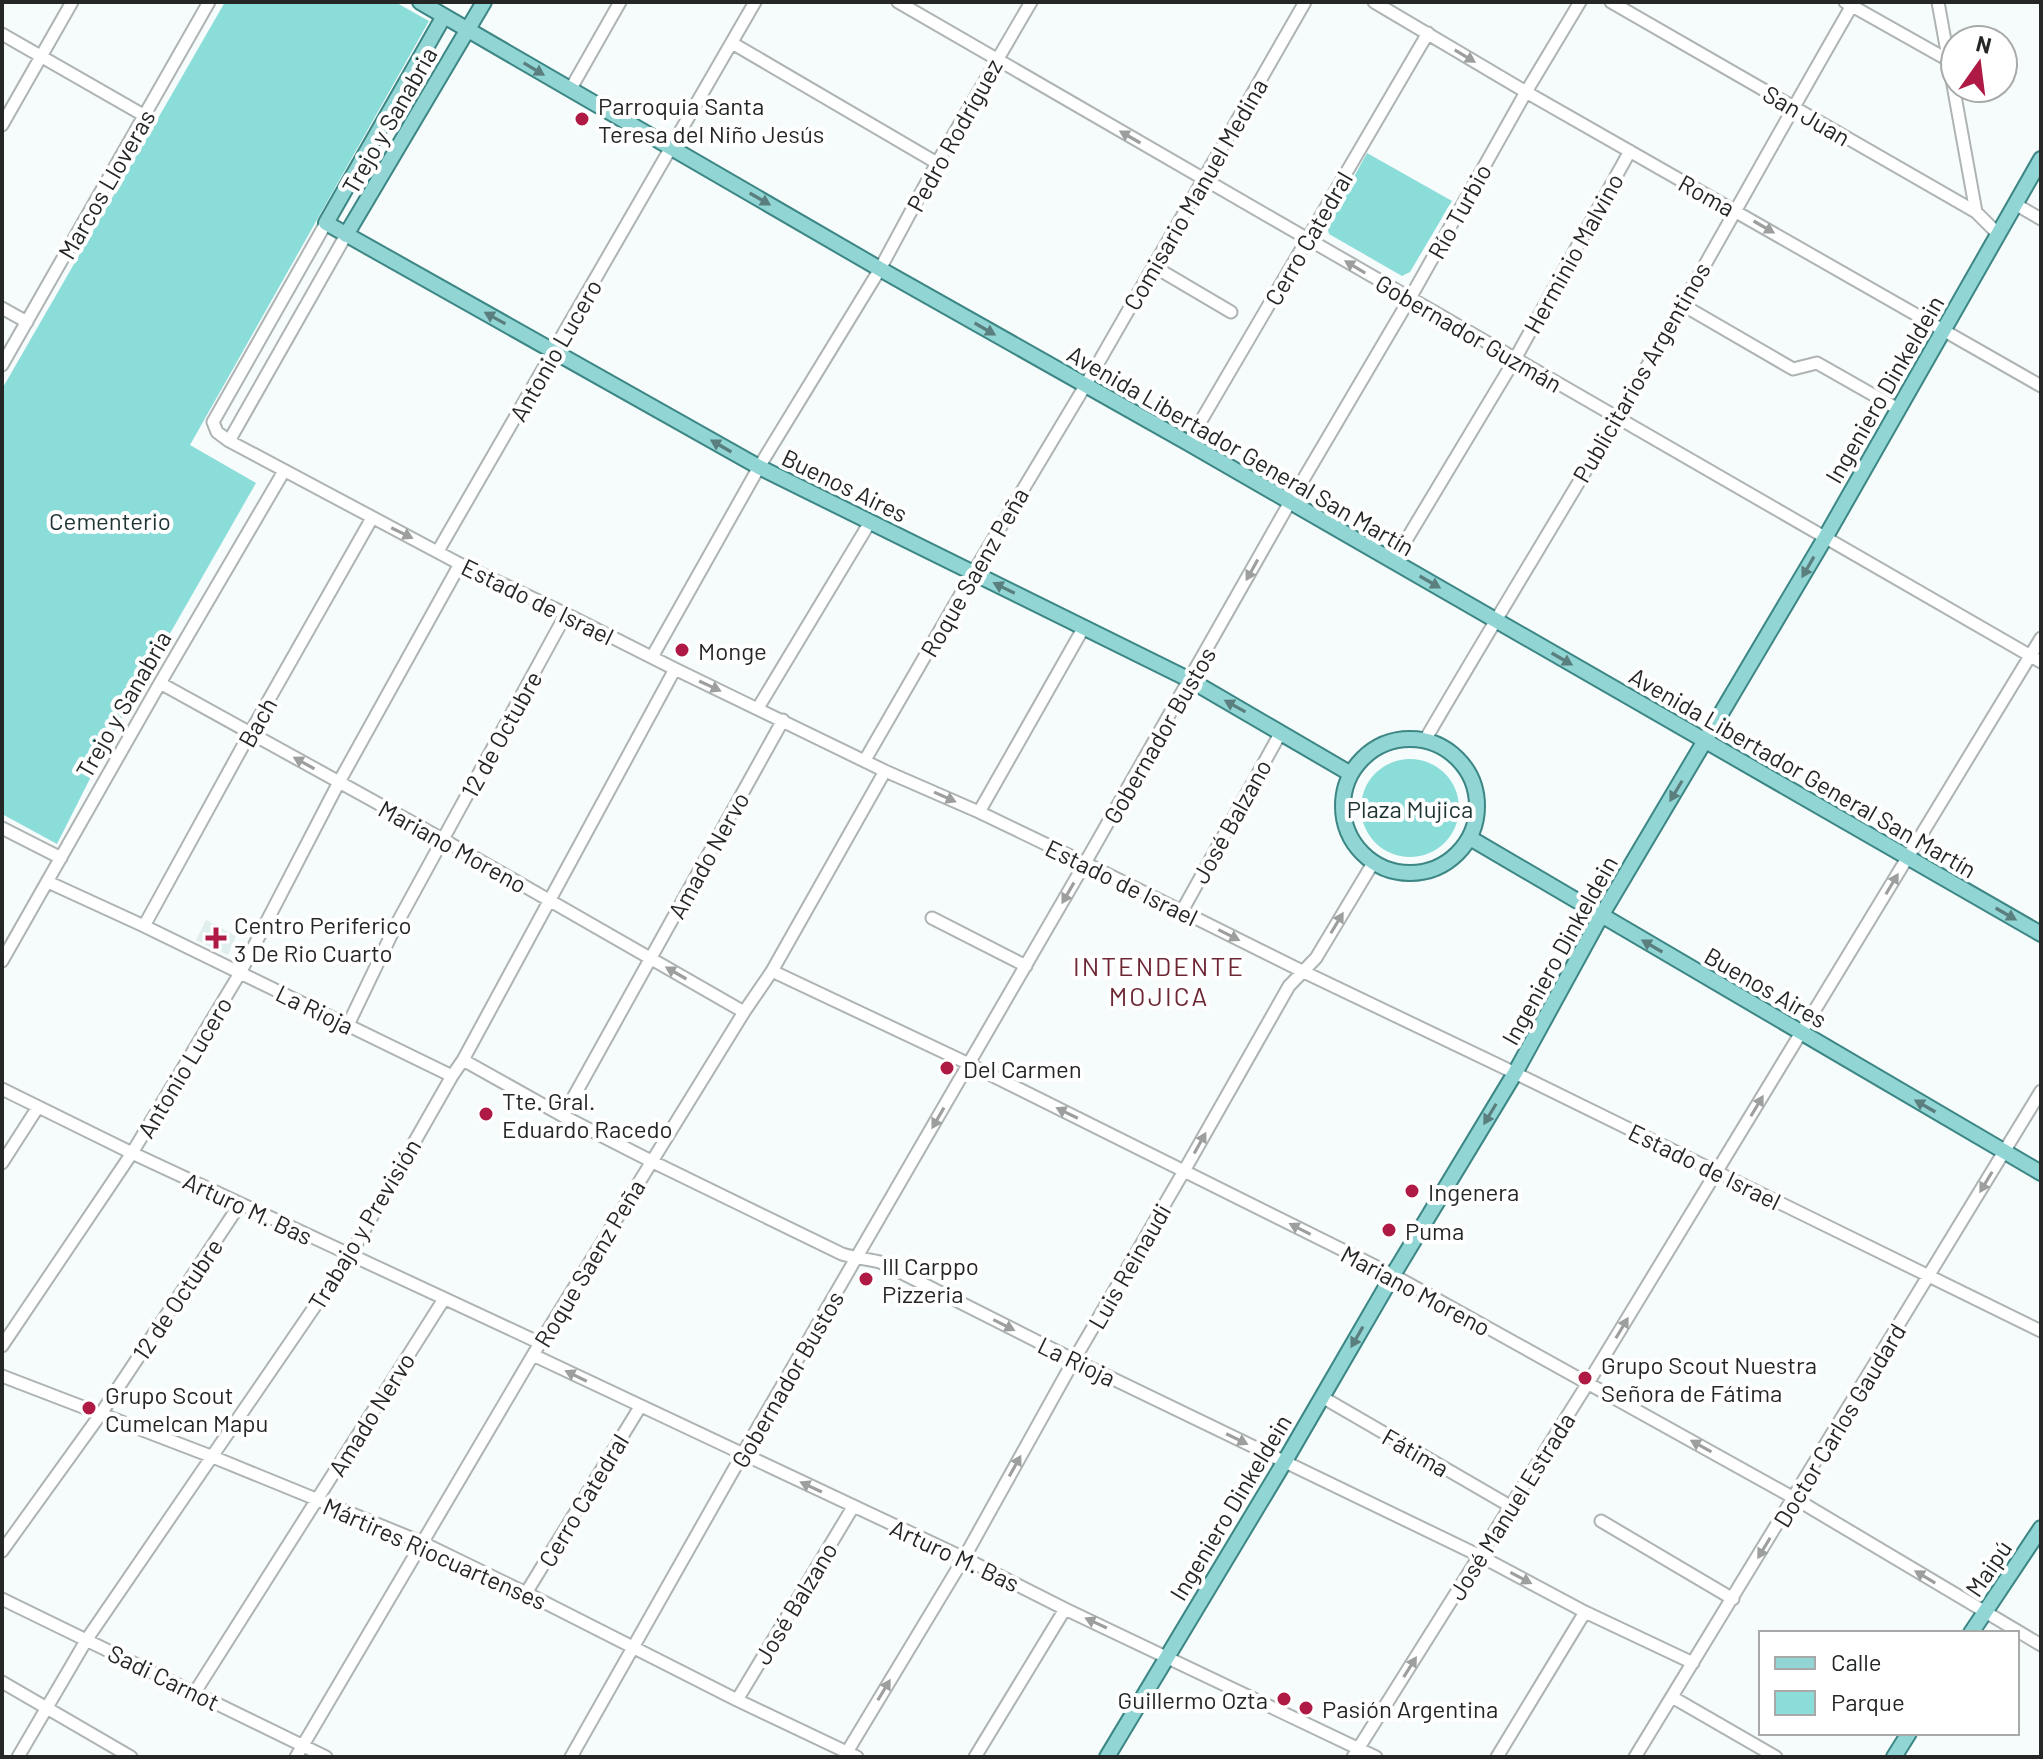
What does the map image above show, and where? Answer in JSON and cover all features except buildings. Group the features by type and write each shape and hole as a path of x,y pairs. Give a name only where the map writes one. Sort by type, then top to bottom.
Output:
{"main road":[{"name":"Avenida Libertador General San Martín","path":"420,2 2041,934"},
{"name":"Trejo y Sanabria","path":"346,235 484,2"},
{"name":"Trejo y Sanabria","path":"326,223 444,16"},
{"name":"Ingeniero Dinkeldein","path":"1107,1757 1515,1073 1601,916 1825,538 2041,159"},
{"name":"Buenos Aires","path":"326,223 759,467 1190,680 1351,774"},
{"path":"1403,739 1425,740 1442,746 1468,770 1475,786 1477,821 1457,856 1438,868 1416,874 1394,872 1373,863 1358,849 1348,832 1343,813 1344,793 1351,774 1364,757 1382,745 1403,739"},
{"name":"Buenos Aires","path":"1470,838 2041,1173"},
{"name":"Maipú","path":"1972,1631 2041,1528"},
{"path":"1894,1757 1908,1735"}],"street":[{"path":"2,125 72,2"},
{"name":"Marcos Lloveras","path":"2,365 209,2"},
{"path":"570,90 620,2"},
{"name":"Antonio Lucero","path":"438,551 755,2"},
{"name":"Gobernador Guzmán","path":"898,2 1409,300 2036,659"},
{"name":"Pedro Rodríguez","path":"880,269 937,163 1031,2"},
{"name":"Comisario Manuel Medina","path":"1085,386 1305,2"},
{"name":"Roma","path":"1374,2 2041,386"},
{"name":"Río Turbio","path":"1290,502 1580,2"},
{"name":"San Juan","path":"1611,2 1976,212 1998,234"},
{"path":"1938,2 1942,24"},
{"path":"1850,3 1939,55"},
{"name":"Publicitarios Argentinos","path":"1425,740 1617,417 1850,3"},
{"name":"Cerro Catedral","path":"1188,443 1428,33"},
{"path":"2,34 145,116"},
{"path":"732,43 937,163"},
{"path":"1956,104 1976,212"},
{"name":"Herminio Malvino","path":"1393,562 1515,359 1630,151"},
{"path":"2015,204 2041,219"},
{"name":"Trejo y Sanabria","path":"213,422 326,223"},
{"name":"Trejo y Sanabria","path":"229,441 346,235"},
{"path":"1153,266 1231,312"},
{"path":"652,657 759,467 880,269"},
{"path":"1681,304 1793,369 1817,363 1898,409"},
{"path":"2,308 27,322"},
{"name":"Roque Saenz Peña","path":"865,760 1085,386"},
{"name":"Estado de Israel","path":"213,422 217,432 229,441 460,564 885,771 1085,863 2041,1331"},
{"name":"Trejo y Sanabria","path":"2,961 284,471"},
{"name":"Gobernador Bustos","path":"571,1757 1290,502"},
{"name":"Bach","path":"144,926 372,518"},
{"path":"758,708 870,522"},
{"name":"Antonio Lucero","path":"2,1346 132,1153 240,973 339,782 460,564"},
{"name":"12 de Octubre","path":"348,1025 395,927 566,614"},
{"path":"979,812 1084,627"},
{"name":"José Manuel Estrada","path":"1356,1753 1588,1383 1908,858 2036,659 2041,638"},
{"name":"Trabajo y Previsión","path":"18,1757 87,1639 350,1255 463,1060 675,669"},
{"name":"Mariano Moreno","path":"160,683 444,840 744,1012"},
{"name":"Amado Nervo","path":"563,1116 783,720"},
{"name":"José Balzano","path":"1182,911 1281,732"},
{"name":"Roque Saenz Peña","path":"296,1757 540,1343 772,971 885,771"},
{"path":"2,828 61,858"},
{"name":"Luis Reinaudi","path":"849,1755 1289,986 1316,958 1373,863"},
{"name":"La Rioja","path":"48,882 452,1076"},
{"path":"932,918 1026,966"},
{"name":"Mariano Moreno","path":"772,971 969,1064 1393,1275 1794,1498 2016,1631"},
{"name":"La Rioja","path":"463,1060 651,1161 842,1254 880,1262 1693,1663"},
{"name":"Arturo M. Bas","path":"2,1089 540,1343"},
{"name":"Doctor Carlos Gaudard","path":"1635,1757 2041,1091"},
{"path":"2,1163 38,1107"},
{"name":"12 de Octubre","path":"2,1551 100,1415 240,1204"},
{"name":"Amado Nervo","path":"195,1692 444,1299"},
{"name":"Arturo M. Bas","path":"533,1355 1167,1656 1356,1753 1376,1757"},
{"name":"Mártires Riocuartenses","path":"2,1376 213,1457 421,1542 849,1755"},
{"name":"Fátima","path":"1322,1397 1510,1506"},
{"name":"Cerro Catedral","path":"526,1593 640,1407"},
{"name":"José Balzano","path":"737,1700 853,1507"},
{"path":"1601,1521 1733,1599"},
{"name":"Sadi Carnot","path":"2,1599 326,1757"},
{"path":"975,1757 1065,1609"},
{"path":"1497,1757 1585,1612"},
{"name":"Mariano Moreno","path":"2019,1633 2041,1645"},
{"path":"2,1682 131,1757"},
{"path":"1672,1697 1776,1757"}],"shaded area":[{"name":"Centro Periferico 3 De Rio Cuarto","path":"206,920 236,936 228,955 196,940"}],"green space":[{"name":"Cementerio","path":"225,2 395,2 429,21 190,445 256,483 112,735 57,844 2,814 2,389"},
{"path":"1367,153 1452,201 1410,272 1402,276 1329,234 1327,226"},
{"name":"Plaza Mujica","path":"1410,759 1429,762 1445,773 1456,789 1459,808 1456,827 1445,843 1429,854 1410,857 1391,854 1375,843 1364,827 1361,808 1364,789 1375,773 1391,762"}],"place":[{"name":"Parroquia Santa Teresa del Niño Jesús","path":"582,119"},
{"name":"Monge","path":"682,650"},
{"name":"Centro Periferico 3 De Rio Cuarto","path":"216,938"},
{"name":"Del Carmen","path":"947,1068"},
{"name":"Tte. Gral. Eduardo Racedo","path":"486,1114"},
{"name":"Ingenera","path":"1412,1191"},
{"name":"Puma","path":"1389,1230"},
{"name":"Ill Carppo Pizzeria","path":"866,1279"},
{"name":"Grupo Scout Nuestra Señora de Fátima","path":"1585,1378"},
{"name":"Grupo Scout Cumelcan Mapu","path":"89,1408"},
{"name":"Guillermo Ozta","path":"1284,1699"},
{"name":"Pasión Argentina","path":"1306,1708"}],"district":[{"name":"INTENDENTE MOJICA","path":"1159,980"}]}
